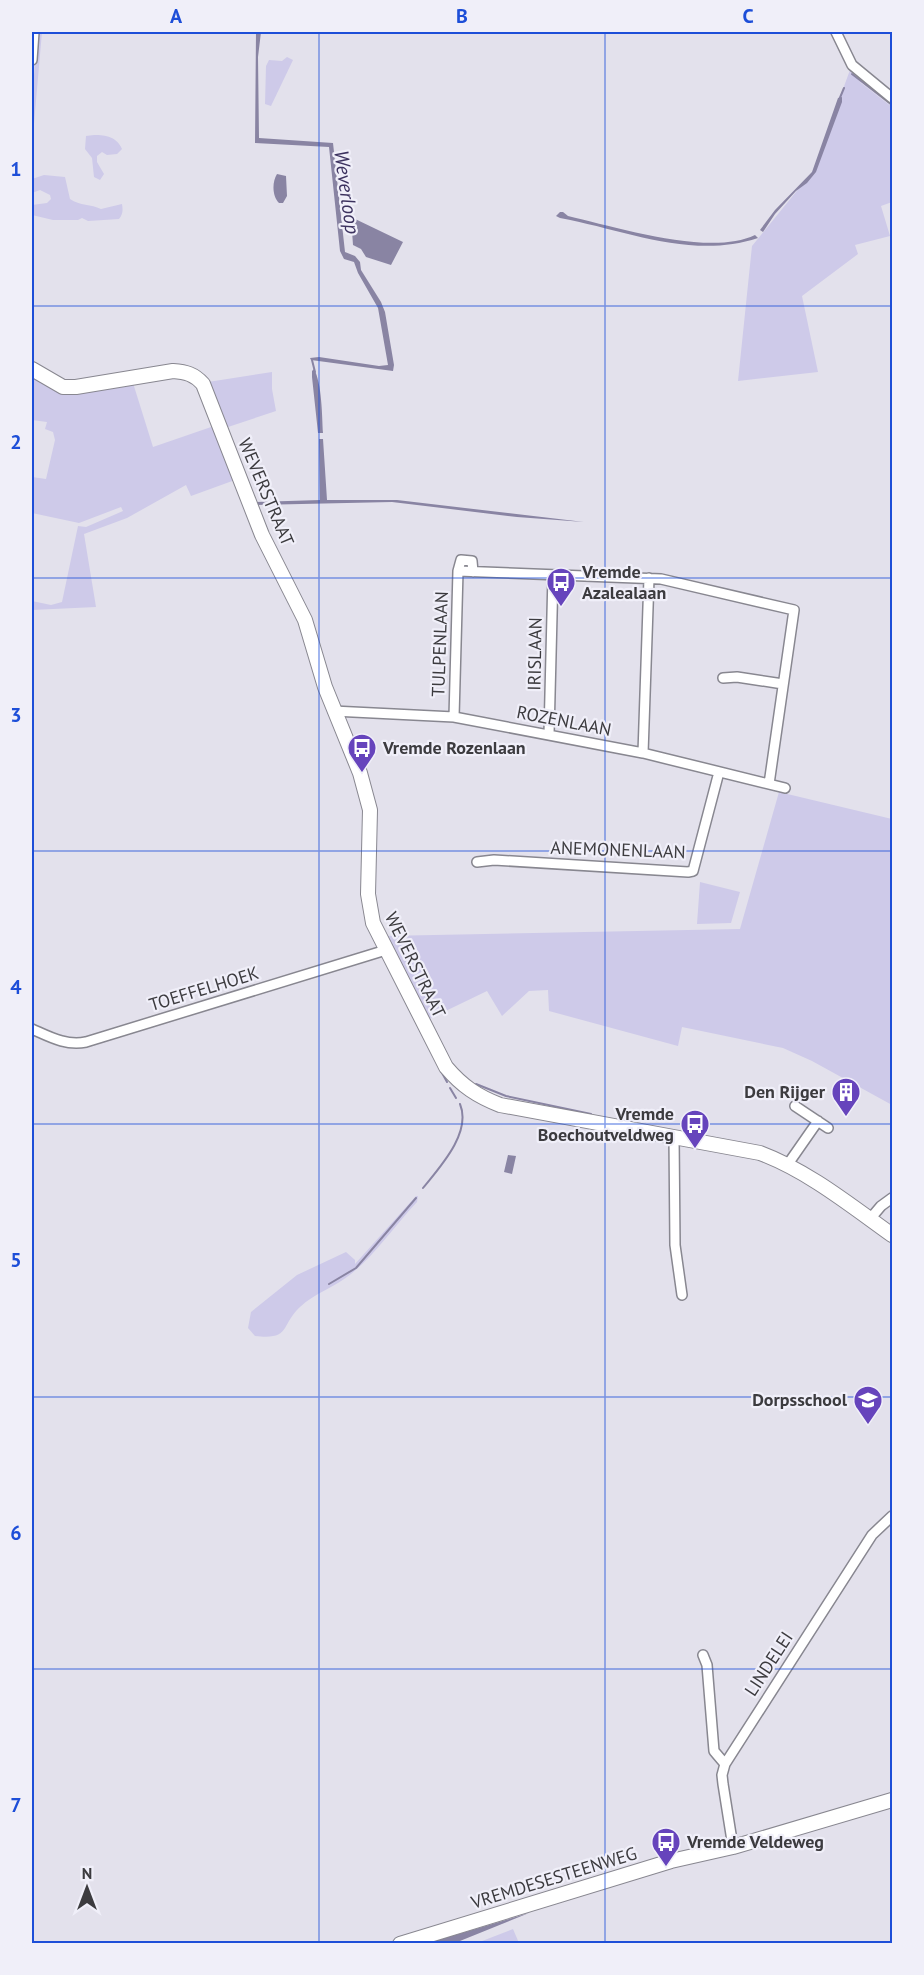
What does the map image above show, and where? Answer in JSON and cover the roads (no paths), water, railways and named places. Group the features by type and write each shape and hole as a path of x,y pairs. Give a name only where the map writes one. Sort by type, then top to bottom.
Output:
{"street":[{"path":"32,60 34,32"},
{"path":"836,32 852,65 892,98"},
{"name":"WEVERSTRAAT","path":"32,369 63,387 76,387 173,371 187,372 200,381 262,535 305,620 333,711 360,772 370,810 369,908 373,923 446,1067 469,1091 501,1105 760,1153 788,1164 892,1234"},
{"name":"TULPENLAAN","path":"454,717 458,572 461,560 472,561 473,572 553,575"},
{"path":"553,575 661,579 794,610 769,784"},
{"name":"IRISLAAN","path":"549,734 553,575"},
{"path":"643,753 649,579"},
{"path":"723,678 737,677 783,684"},
{"name":"ROZENLAAN","path":"333,711 454,717 643,753 785,789"},
{"name":"ANEMONENLAAN","path":"477,862 494,860 677,872 693,871 719,772"},
{"name":"TOEFFELHOEK","path":"32,1029 65,1042 76,1044 86,1042 386,950"},
{"path":"795,1106 828,1128"},
{"path":"788,1164 818,1121"},
{"path":"674,1136 675,1245 682,1295"},
{"path":"870,1219 881,1206 892,1198"},
{"name":"LINDELEI","path":"725,1764 872,1535 891,1520"},
{"path":"704,1655 707,1665 714,1751 725,1764 722,1775 734,1847"},
{"name":"VREMDESESTEENWEG","path":"400,1944 671,1861 734,1847 892,1800"}],"waterway":[{"path":"852,74 892,105"},
{"path":"839,100 844,88"},
{"name":"Weverloop","path":"312,360 315,372"},
{"name":"Weverloop","path":"441,1071 447,1082"},
{"path":"476,1084 506,1096 591,1114"},
{"name":"Weverloop","path":"450,1088 456,1098"},
{"name":"Weverloop","path":"423,1188 445,1160 458,1138 463,1115 460,1104"},
{"name":"Weverloop","path":"329,1284 356,1268 416,1198"}],"place":[{"name":"Vremde Azalealaan","path":"561,608"},
{"name":"Vremde Rozenlaan","path":"362,774"},
{"name":"Den Rijger","path":"846,1118"},
{"name":"Vremde Boechoutveldweg","path":"695,1150"},
{"name":"Dorpsschool","path":"868,1426"},
{"name":"Vremde Veldeweg","path":"666,1868"}]}
